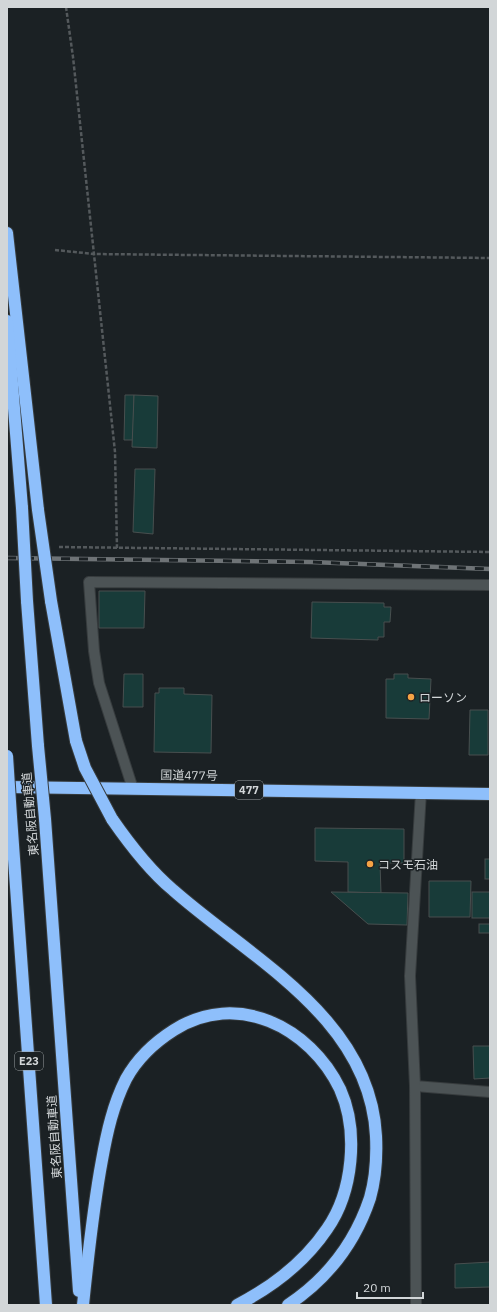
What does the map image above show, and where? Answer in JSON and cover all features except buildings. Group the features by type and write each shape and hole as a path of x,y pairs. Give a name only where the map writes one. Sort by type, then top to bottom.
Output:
{"highway":[{"path":"7,233 38,510 51,601 76,741 88,774 112,820 146,864 172,889 284,979 313,1007 338,1035 356,1061 368,1091 376,1121 377,1152 374,1183 364,1215 350,1244 329,1270 305,1294 288,1305"},
{"name":"東名阪自動車道","path":"7,321 80,1305"},
{"name":"東名阪自動車道","path":"7,756 46,1305"},
{"name":"国道477号","path":"7,787 490,794"},
{"path":"83,1305 90,1229 99,1175 114,1107 127,1078 148,1051 163,1038 186,1023 212,1015 241,1013 266,1019 290,1032 310,1047 326,1066 340,1091 348,1120 352,1150 349,1177 340,1204 328,1228 309,1253 283,1277 259,1294 237,1305"}],"street":[{"path":"133,789 98,683 89,582 490,585"},
{"path":"416,1305 415,1086 410,976 421,792"},
{"path":"415,1086 490,1092"}],"path":[{"path":"66,7 73,57 114,452 117,548 490,552"},
{"path":"55,250 94,254 490,258"}],"railway":[{"path":"7,558 311,562 490,569"}],"place":[{"name":"ローソン","path":"411,697"},
{"name":"コスモ石油","path":"370,864"}]}
